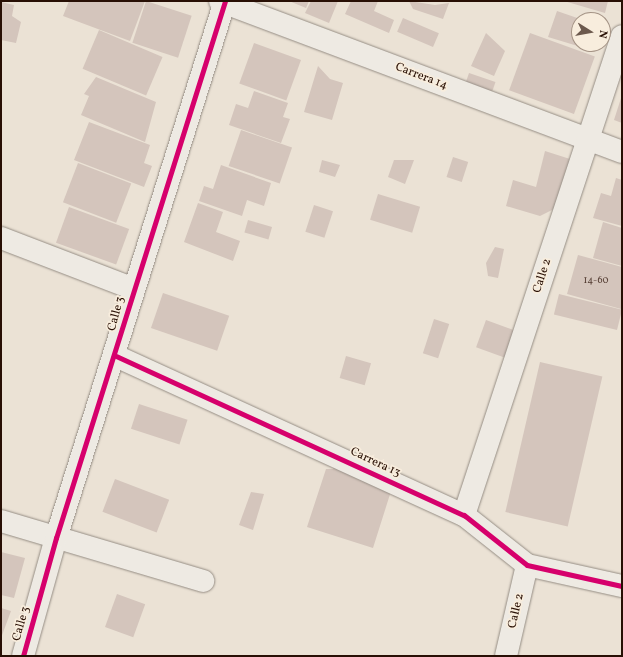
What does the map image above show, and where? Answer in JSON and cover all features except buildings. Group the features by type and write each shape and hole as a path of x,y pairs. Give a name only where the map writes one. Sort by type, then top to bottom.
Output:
{"street":[{"name":"Carrera 14","path":"223,2 622,152"},
{"name":"Calle 3","path":"23,656 56,538 116,356 134,289 223,2"},
{"name":"Calle 2","path":"464,515 586,139 622,36"},
{"path":"1,238 134,289"},
{"name":"Carrera 13","path":"116,356 464,515 527,565 622,586"},
{"path":"1,521 203,581"},
{"name":"Calle 2","path":"506,656 527,565"}],"cycle path":[{"path":"23,656 56,538 225,1"},
{"path":"116,356 464,515 527,565 622,586"}]}
